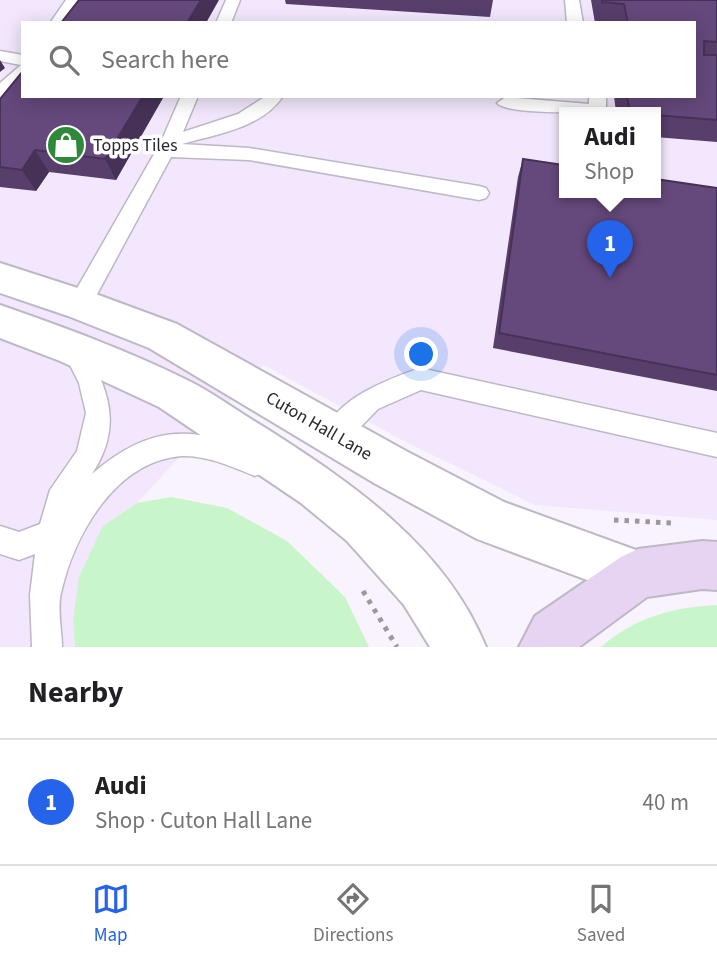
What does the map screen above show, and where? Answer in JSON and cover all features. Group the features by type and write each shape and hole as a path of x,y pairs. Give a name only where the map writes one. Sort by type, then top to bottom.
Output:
{"main road":[{"path":"545,647 553,635 638,574 702,565 717,566"}],"street":[{"name":"Cuton Hall Lane","path":"0,278 80,304 163,336 494,522 638,574"},
{"path":"0,321 74,349 174,394 317,487 364,524 422,587 460,647"}],"lane":[{"path":"58,21 74,0"},
{"path":"224,21 233,0"},
{"path":"572,0 575,21"},
{"path":"0,56 21,60"},
{"path":"0,93 21,71"},
{"path":"80,304 168,146 189,98"},
{"path":"168,146 251,116 272,104 274,98"},
{"path":"506,103 559,107"},
{"path":"168,146 249,154 479,192"},
{"path":"47,647 45,595 51,534 60,500 89,456 99,413 91,381 74,349"},
{"path":"335,435 369,401 420,379 717,445"},
{"path":"45,595 77,512 110,475 150,453 183,444 233,455 317,487"},
{"path":"0,540 19,546 51,534"}],"shaded area":[{"path":"0,0 717,0 717,520 535,505 404,441 264,365 137,503 103,526 73,622 75,647 0,647"}],"green space":[{"path":"171,497 227,508 287,541 345,597 369,647 75,647 73,622 79,577 103,526 137,503"},
{"path":"717,605 717,647 601,647 641,621 685,608"}],"building":[{"path":"79,0 201,0 188,21 63,21"},
{"path":"717,0 717,42 704,41 704,55 717,55 717,120 661,115 661,107 629,107 627,98 696,98 696,21 628,21 624,4 602,2"},
{"path":"21,73 21,98 142,98 105,159 35,150 22,170 0,167 0,99"},
{"path":"523,159 559,164 559,198 661,198 661,180 717,188 717,375 499,333"}],"place":[{"name":"Topps Tiles","path":"66,145"},
{"name":"Audi","path":"610,278"}]}
